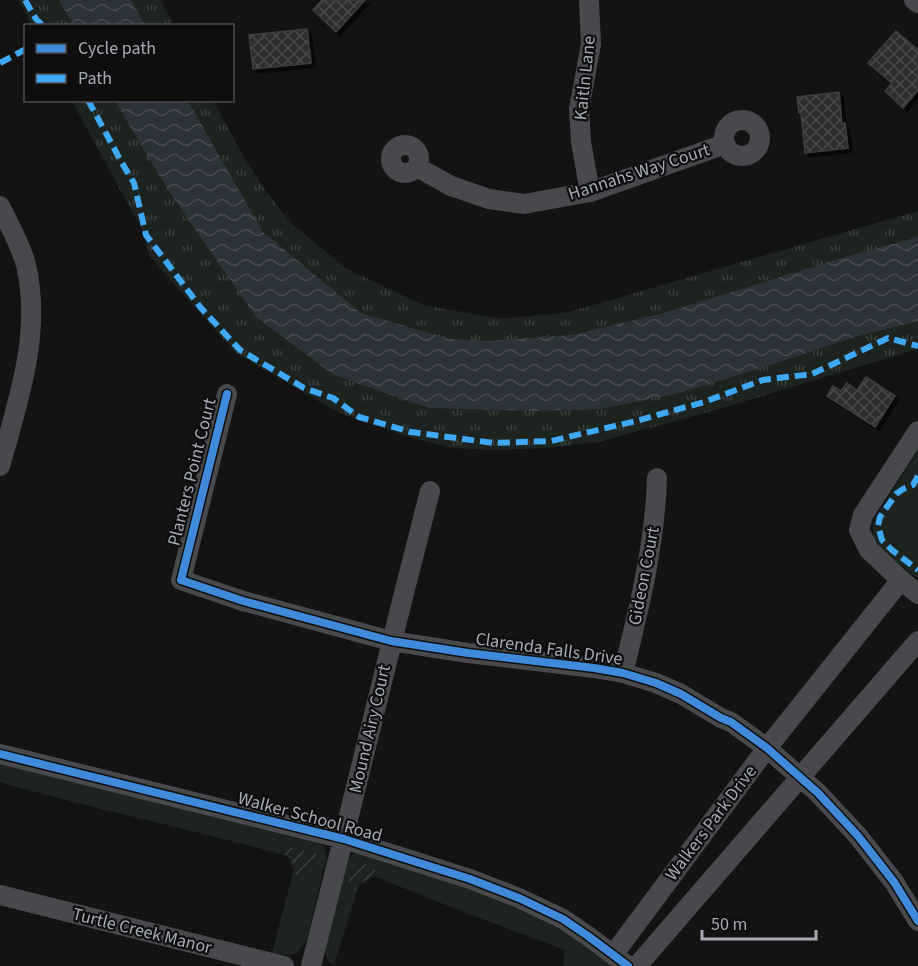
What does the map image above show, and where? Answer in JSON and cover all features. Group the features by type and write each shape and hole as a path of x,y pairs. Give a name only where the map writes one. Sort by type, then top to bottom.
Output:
{"street":[{"name":"Kaitln Lane","path":"590,0 591,44 579,109 580,142 590,192"},
{"path":"914,0 918,3"},
{"name":"Hannahs Way Court","path":"417,167 451,186 489,200 524,204 590,192 725,144"},
{"path":"0,466 6,416 30,342 32,308 26,263 3,211"},
{"name":"Planters Point Court","path":"185,558 227,394"},
{"path":"918,431 863,515 859,530 869,550 918,594"},
{"name":"Gideon Court","path":"623,673 642,595 653,536 657,478"},
{"name":"Mound Airy Court","path":"311,966 430,491"},
{"name":"Clarenda Falls Drive","path":"185,558 181,580 243,601 391,640 623,673 656,683 681,694 731,722 767,748 818,793 858,836 915,909"},
{"name":"Walkers Park Drive","path":"620,960 767,748 901,580"},
{"name":"Walkers Park Drive","path":"637,966 918,641"},
{"name":"Walker School Road","path":"0,754 344,839 470,879 519,898 562,920 620,960"},
{"name":"Turtle Creek Manor","path":"1,901 284,966"}],"green space":[{"path":"18,0 160,0 173,24 31,24"},
{"path":"73,102 215,102 242,154 265,190 292,224 347,269 423,305 503,319 569,312 918,211 918,349 709,412 598,442 547,448 493,450 452,448 406,436 339,413 236,353 150,257 143,232"},
{"path":"918,451 918,579 877,544 873,530 875,518"},
{"path":"0,762 320,842 325,849 326,859 307,939 293,954 272,953 294,869 287,856 0,782"},
{"path":"283,845 316,854 310,871 301,877 296,875 288,856 276,852"},
{"path":"363,851 533,908 620,966 563,966 565,950 373,877 359,885 334,965 328,961 324,949 347,859 354,853"},
{"path":"366,864 370,864 377,874 358,884 356,891 350,888 350,876"}],"water":[{"path":"59,0 131,0 144,24 72,24"},
{"path":"116,102 189,102 263,232 361,313 449,339 488,341 572,335 660,314 918,237 918,321 855,337 679,393 599,409 537,411 429,408 334,375 256,317 168,190"}],"building":[{"path":"322,0 365,0 336,32 313,10"},
{"path":"307,29 311,63 253,69 249,35"},
{"path":"896,31 918,50 918,90 903,108 885,91 892,83 868,63"},
{"path":"839,92 842,124 845,123 848,148 805,153 797,97"},
{"path":"866,377 895,396 875,427 827,396 833,386 841,391 847,383 857,390"}],"marked path":[{"path":"25,0 41,24"},
{"path":"0,63 24,50"},
{"path":"89,102 134,183 146,235 201,308 240,350 304,388 333,398 359,417 411,432 494,443 551,441 704,402 763,380 812,374 888,338 918,346"},
{"path":"918,476 913,485 896,494 880,517 878,526 882,540 918,570"}],"cycle path":[{"path":"227,394 181,580 243,601 391,641 623,673 656,683 681,694 731,722 767,748 818,793 858,836 894,882 918,921"},
{"path":"0,754 344,839 470,879 519,898 563,919 628,966"}]}
